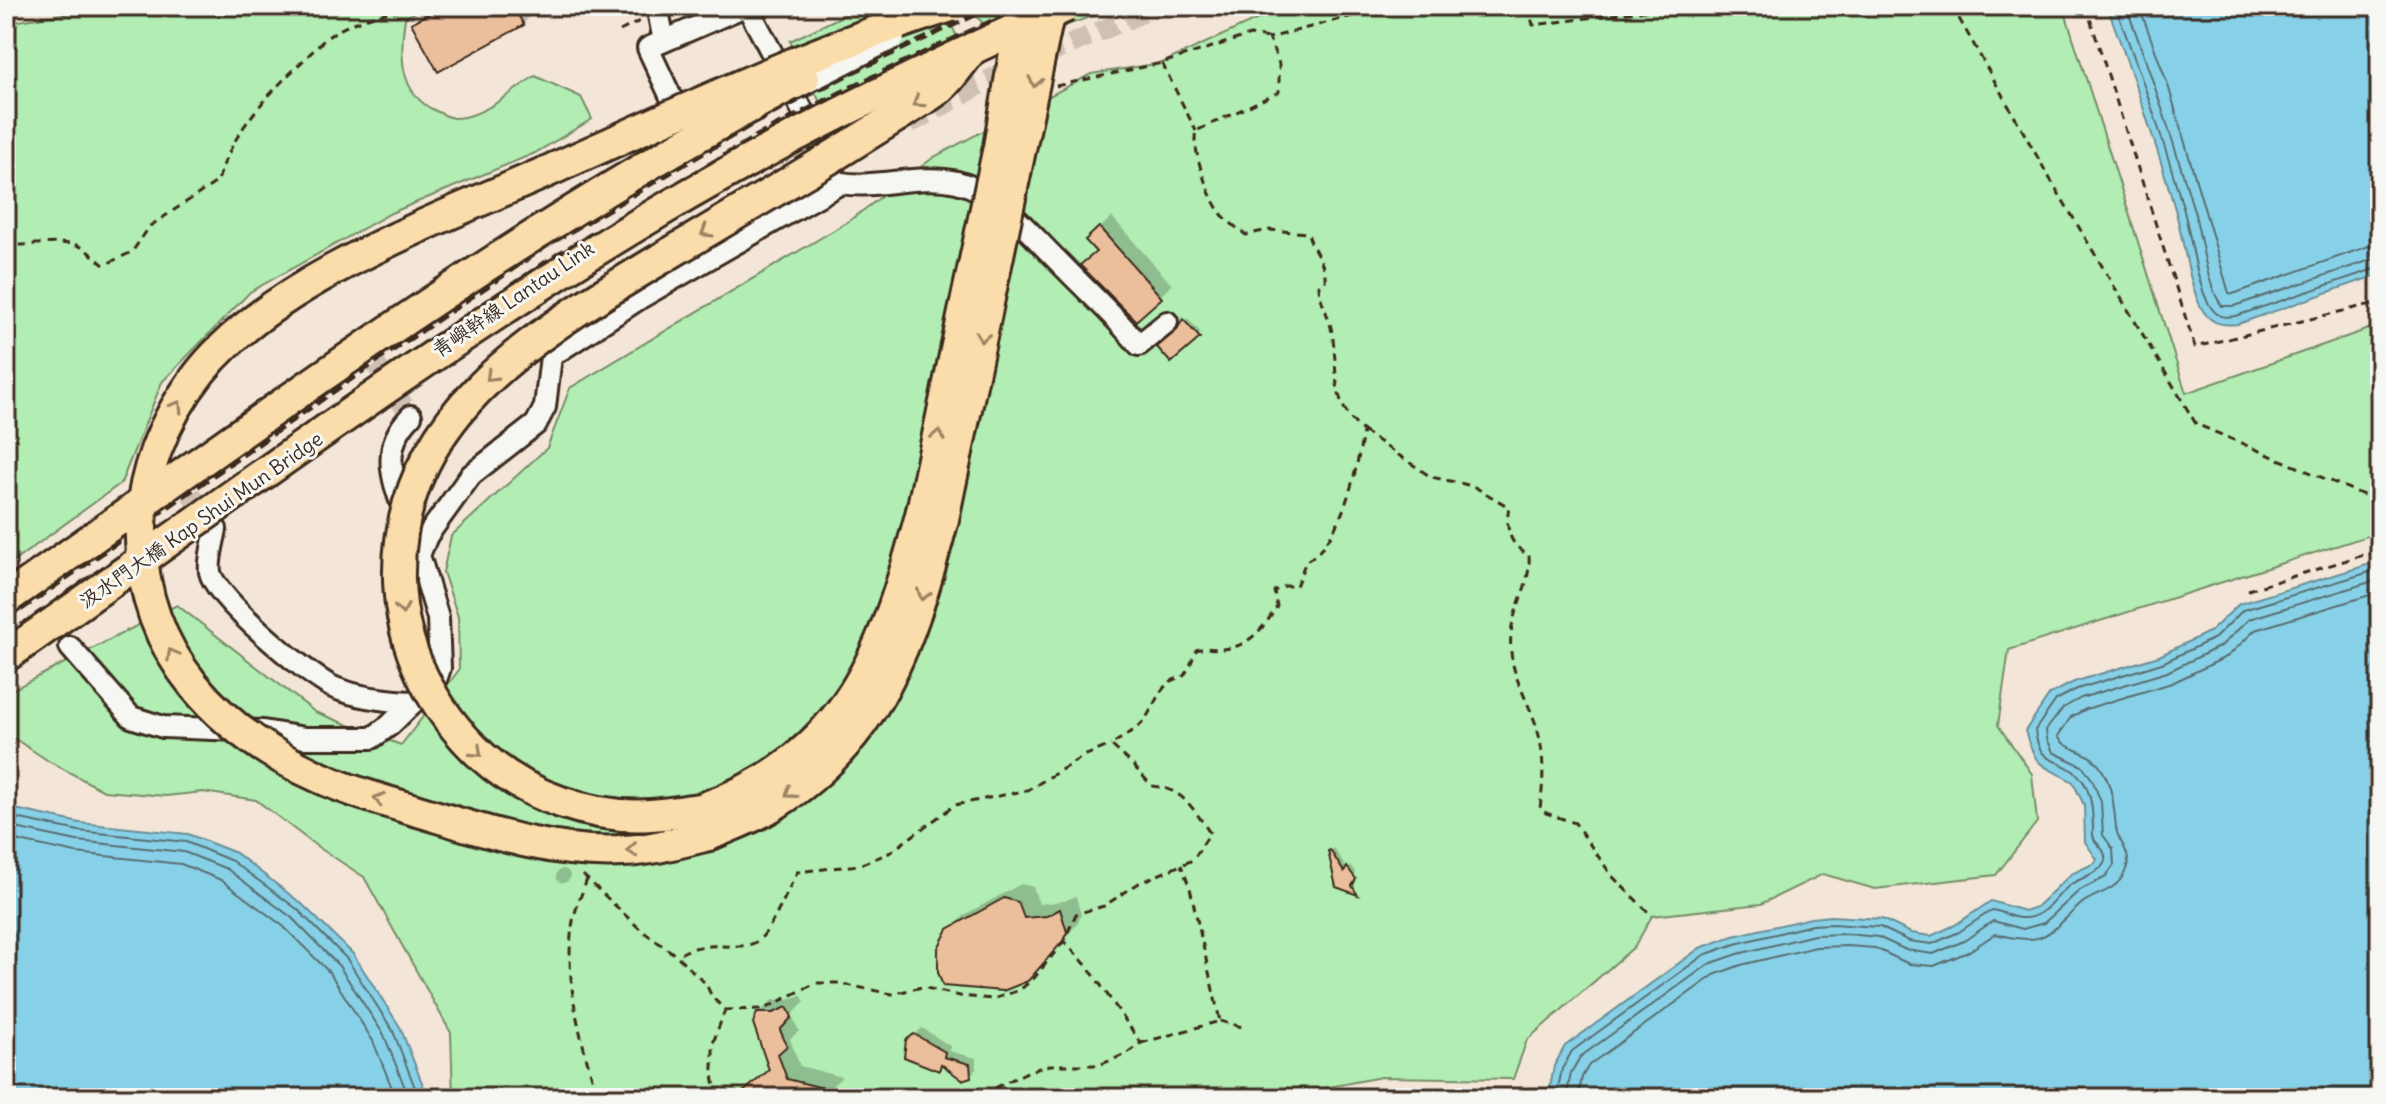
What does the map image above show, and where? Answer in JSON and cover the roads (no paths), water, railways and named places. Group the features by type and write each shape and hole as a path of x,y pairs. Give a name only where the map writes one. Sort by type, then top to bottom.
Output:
{"highway":[{"name":"青嶼幹線 Lantau Link","path":"6,602 370,344 542,228 742,110 843,57 951,6"},
{"path":"951,6 879,28 731,89 385,245 318,280 255,320 213,358 178,404 155,452 144,495 141,531 151,605 182,672 202,698 234,728 275,755 321,779 500,836 581,851 621,852 660,847 705,822 765,810 812,777 848,741 878,700 902,654 924,591 933,515 1015,60 1022,6"},
{"path":"933,515 1053,6"},
{"name":"青嶼幹線 Lantau Link","path":"397,383 567,268 665,208 777,145 973,48 1067,6"},
{"path":"705,822 613,814 560,802 514,780 486,760 462,737 429,691 412,656 403,621 401,541 413,491 439,439 464,405 521,348 572,312 930,94 942,86 973,48"},
{"name":"汲水門大橋 Kap Shui Mun Bridge","path":"6,654 397,383"}],"street":[{"path":"657,6 656,45 687,133"},
{"path":"656,45 746,6 841,183"},
{"name":"青嶼幹線 Lantau Link","path":"6,602 545,232 745,114 846,61 963,6"},
{"name":"青嶼幹線 Lantau Link","path":"6,654 394,379 600,240 850,101 1053,6"},
{"path":"419,555 438,519 471,475 536,424 545,407 551,356 640,298 841,183 857,185 928,178 959,182 994,200 1023,226 1139,345 1167,322"},
{"path":"70,647 131,717 163,727 263,731 305,738 372,738 390,725 436,680 440,668 438,618 394,483 390,461 395,441 411,416"},
{"path":"216,529 210,571 220,593 299,665 334,688 379,700 414,702"}],"water":[{"path":"2107,6 2380,6 2380,274 2238,324 2222,324 2209,318 2193,288 2167,183"},
{"path":"2380,561 2380,1098 1548,1098 1554,1066 1565,1046 1700,948 1733,936 1811,918 1882,919 1911,933 1931,936 1955,925 1991,901 2024,911 2036,907 2071,874 2095,863 2097,859 2085,842 2084,805 2073,782 2037,760 2025,731 2050,694 2074,682 2159,656 2211,631 2239,604"},
{"path":"6,807 80,823 188,834 236,853 302,904 353,954 400,1027 428,1098 6,1098"}],"tunnel":[{"path":"909,124 991,79 1158,6"},
{"path":"359,340 411,416"},
{"path":"173,470 212,523"}],"railway":[{"path":"6,620 551,243 751,125 851,73 994,6"},
{"path":"6,636 387,369 558,254 757,136 857,84 1024,6"}]}
